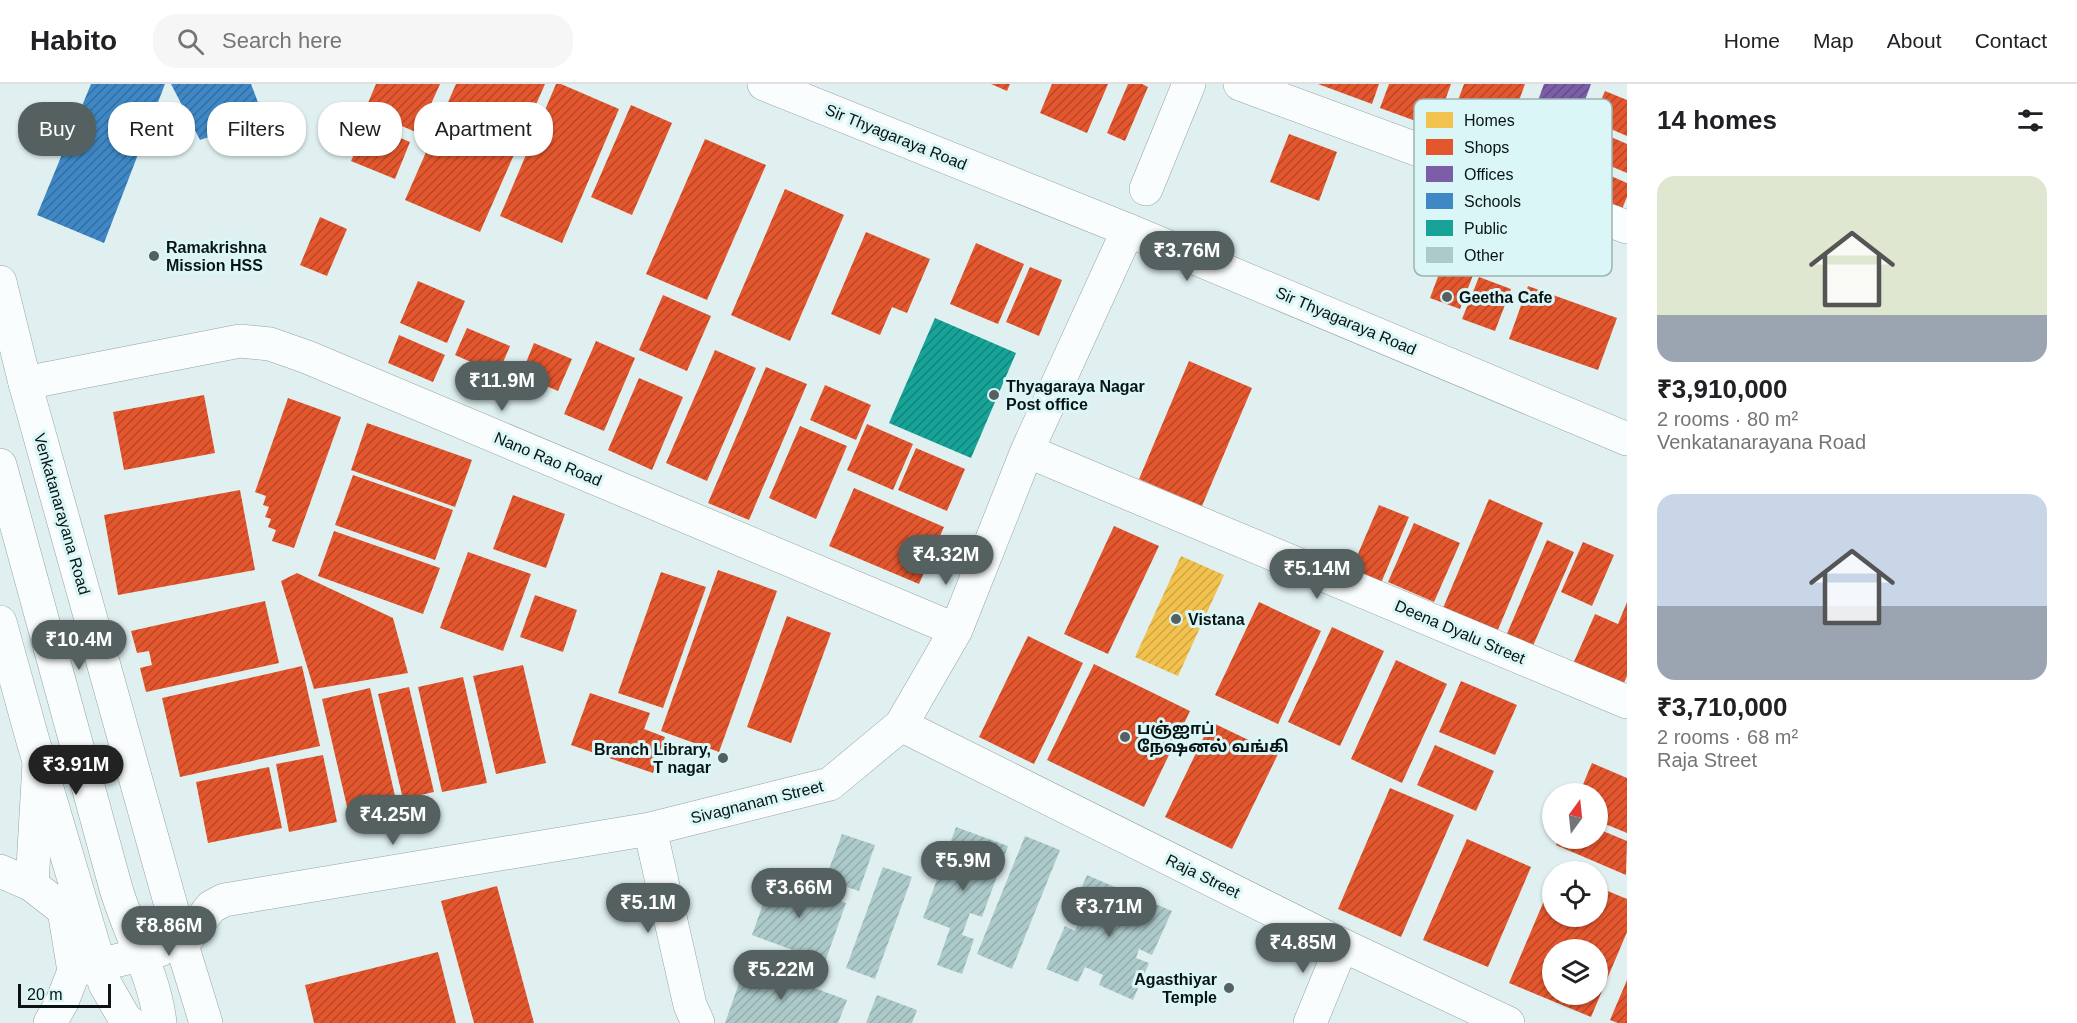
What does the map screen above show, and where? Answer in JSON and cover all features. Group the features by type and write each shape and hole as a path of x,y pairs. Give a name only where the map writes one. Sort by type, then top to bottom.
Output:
{"street":[{"name":"Sir Thyagaraya Road","path":"764,84 1128,230 1627,439"},
{"path":"1146,189 1189,84"},
{"path":"1240,84 1414,148"},
{"path":"1612,220 1627,226"},
{"name":"Sivagnanam Street","path":"182,945 211,907 224,900 650,829 830,784 901,725 956,630 1027,451 1128,230"},
{"name":"Venkatanarayana Road","path":"0,282 182,945 206,1023"},
{"name":"Nano Rao Road","path":"26,383 240,341 270,344 307,357 956,630"},
{"name":"Deena Dyalu Street","path":"1027,451 1627,702"},
{"path":"0,465 121,906 141,954 159,1011 160,1023"},
{"path":"0,622 39,763 92,973"},
{"name":"Raja Street","path":"901,725 1342,945 1508,1023"},
{"path":"32,885 39,763"},
{"path":"650,829 690,1005 698,1023"},
{"path":"0,871 32,885 64,910 92,973 130,1023"},
{"path":"56,1012 92,973 141,954 182,945"},
{"path":"1310,1023 1342,945"}],"building: Homes":[{"path":"1181,556 1224,575 1178,676 1135,657"}],"building: Shops":[{"path":"376,84 440,84 432,102 414,102 414,131 402,126 402,102 368,102"},
{"path":"456,84 545,84 537,102 448,102"},
{"path":"556,84 561,84 619,109 562,243 500,216 525,156 553,156 553,102 548,102"},
{"path":"991,84 1010,84 1007,91"},
{"path":"1052,84 1108,84 1087,133 1040,113"},
{"path":"1128,84 1142,84 1148,87 1125,141 1107,133"},
{"path":"1318,84 1379,84 1372,104"},
{"path":"1389,84 1451,84 1446,99 1414,99 1414,120 1380,108"},
{"path":"1464,84 1525,84 1520,99 1458,99"},
{"path":"1605,91 1627,100 1627,136 1612,130 1612,99 1602,99"},
{"path":"631,105 672,123 632,215 591,197"},
{"path":"1289,134 1337,152 1319,201 1270,182"},
{"path":"1612,137 1627,144 1627,173 1612,167"},
{"path":"402,139 410,142 395,179 351,161 353,156 402,156"},
{"path":"705,139 766,165 707,300 646,274"},
{"path":"424,156 513,156 480,232 405,200"},
{"path":"1612,176 1627,183 1627,197 1622,209 1612,204"},
{"path":"785,189 844,215 790,341 731,315"},
{"path":"320,217 347,229 327,276 300,265"},
{"path":"866,232 930,259 907,313 892,307 880,335 831,314"},
{"path":"976,243 1024,264 998,324 950,304"},
{"path":"1030,267 1062,280 1039,336 1006,322"},
{"path":"1438,276 1473,276 1460,309 1430,298"},
{"path":"1479,277 1511,289 1495,331 1462,319"},
{"path":"418,281 465,301 447,343 400,323"},
{"path":"1528,286 1617,318 1598,370 1509,339"},
{"path":"663,295 711,316 687,371 639,350"},
{"path":"467,328 510,346 498,374 455,355"},
{"path":"399,335 445,355 433,382 388,363"},
{"path":"596,341 635,358 604,431 564,414"},
{"path":"534,343 572,359 558,391 521,375"},
{"path":"715,350 756,368 707,481 666,463"},
{"path":"1189,361 1252,388 1202,506 1139,479"},
{"path":"766,367 807,384 749,520 708,503"},
{"path":"639,378 683,397 652,470 608,450"},
{"path":"825,385 871,405 856,440 810,420"},
{"path":"204,395 215,453 124,470 113,412"},
{"path":"288,398 341,417 294,548 272,541 276,530 268,527 271,519 265,517 269,507 263,505 266,496 255,492"},
{"path":"367,423 472,460 455,507 351,470"},
{"path":"867,424 913,444 893,490 847,470"},
{"path":"800,426 847,446 816,519 769,498"},
{"path":"916,448 965,469 947,511 898,490"},
{"path":"353,475 453,510 435,560 335,525"},
{"path":"854,488 944,527 919,584 829,546"},
{"path":"240,490 255,570 118,595 104,515"},
{"path":"513,495 565,514 546,568 493,549"},
{"path":"1489,499 1543,523 1497,632 1443,608"},
{"path":"1379,505 1409,517 1381,583 1351,570"},
{"path":"1414,523 1460,543 1434,602 1388,582"},
{"path":"1114,526 1159,546 1108,654 1064,634"},
{"path":"334,531 440,568 423,614 318,576"},
{"path":"1547,540 1574,552 1532,648 1506,636"},
{"path":"1583,542 1614,555 1592,606 1561,592"},
{"path":"468,552 531,574 503,651 440,628"},
{"path":"718,570 777,591 719,752 661,731"},
{"path":"661,572 706,587 663,708 618,693"},
{"path":"297,573 393,618 408,673 314,689 281,581"},
{"path":"535,595 577,610 563,652 520,637"},
{"path":"265,601 279,663 146,692 140,668 152,665 149,651 137,653 131,631"},
{"path":"1259,602 1321,631 1278,724 1215,695"},
{"path":"1627,602 1627,676 1623,685 1573,664 1595,614 1618,624"},
{"path":"787,616 831,633 791,743 747,727"},
{"path":"1332,627 1384,651 1340,746 1288,722"},
{"path":"1028,636 1083,663 1034,764 979,737"},
{"path":"1396,660 1447,684 1402,783 1351,759"},
{"path":"1094,664 1190,711 1144,807 1047,760"},
{"path":"523,665 546,763 496,774 473,676"},
{"path":"302,666 320,746 180,777 162,698"},
{"path":"463,677 487,783 442,792 418,687"},
{"path":"1461,681 1517,705 1495,755 1439,732"},
{"path":"409,687 434,792 403,799 378,694"},
{"path":"370,688 396,800 348,811 322,699"},
{"path":"590,693 650,713 644,729 665,737 653,773 571,745"},
{"path":"1211,722 1278,754 1232,849 1165,817"},
{"path":"1435,745 1494,771 1476,811 1417,785"},
{"path":"323,755 337,822 289,832 276,764"},
{"path":"1592,763 1627,778 1627,833 1608,825 1608,783 1584,783"},
{"path":"269,767 282,828 208,843 196,782"},
{"path":"1390,788 1454,815 1401,937 1338,909"},
{"path":"1608,833 1627,841 1626,875 1608,867 1608,861 1593,861 1565,849 1608,849"},
{"path":"1467,839 1531,867 1488,967 1423,940"},
{"path":"497,886 534,1023 474,1023 441,901"},
{"path":"1608,891 1627,899 1627,932 1608,977 1608,939 1542,939 1542,997 1509,983 1542,905 1542,927 1608,927"},
{"path":"438,952 456,1023 314,1023 305,985"},
{"path":"1627,980 1627,1023 1618,1023 1610,1020"},
{"path":"1562,1005 1596,1005 1591,1017"}],"building: Offices":[{"path":"1544,84 1591,84 1585,99 1539,99"}],"building: Schools":[{"path":"91,84 165,84 158,102 108,102 108,156 137,156 104,243 37,215 61,156 96,156 96,102 84,102"},
{"path":"171,84 251,84 258,102 207,102 207,138 200,140 195,130 195,102 180,102"}],"building: Public":[{"path":"935,318 1016,353 971,458 889,423"}],"building: Other":[{"path":"956,827 1008,846 982,917 970,913 962,935 974,939 962,974 937,965 950,928 923,918"},
{"path":"842,834 875,845 859,891 825,880"},
{"path":"1025,836 1060,850 1012,969 977,954"},
{"path":"883,867 912,877 875,979 846,968"},
{"path":"1087,875 1117,888 1112,899 1132,908 1137,896 1172,911 1152,955 1139,949 1136,958 1149,963 1133,1000 1099,985 1103,975 1085,967 1078,982 1046,969 1065,926 1075,931 1079,921 1069,917"},
{"path":"773,876 846,903 825,962 752,935"},
{"path":"746,963 847,1000 838,1023 725,1023"},
{"path":"877,995 917,1010 912,1023 866,1023"}],"place":[{"name":"Ramakrishna Mission HSS","path":"154,256"},
{"name":"Geetha Cafe","path":"1447,297"},
{"name":"Thyagaraya Nagar Post office","path":"994,395"},
{"name":"Vistana","path":"1176,619"},
{"name":"பஞ்ஐாப் நேஷனல் வங்கி","path":"1125,737"},
{"name":"Branch Library, T nagar","path":"723,758"},
{"name":"Agasthiyar Temple","path":"1229,988"}]}
